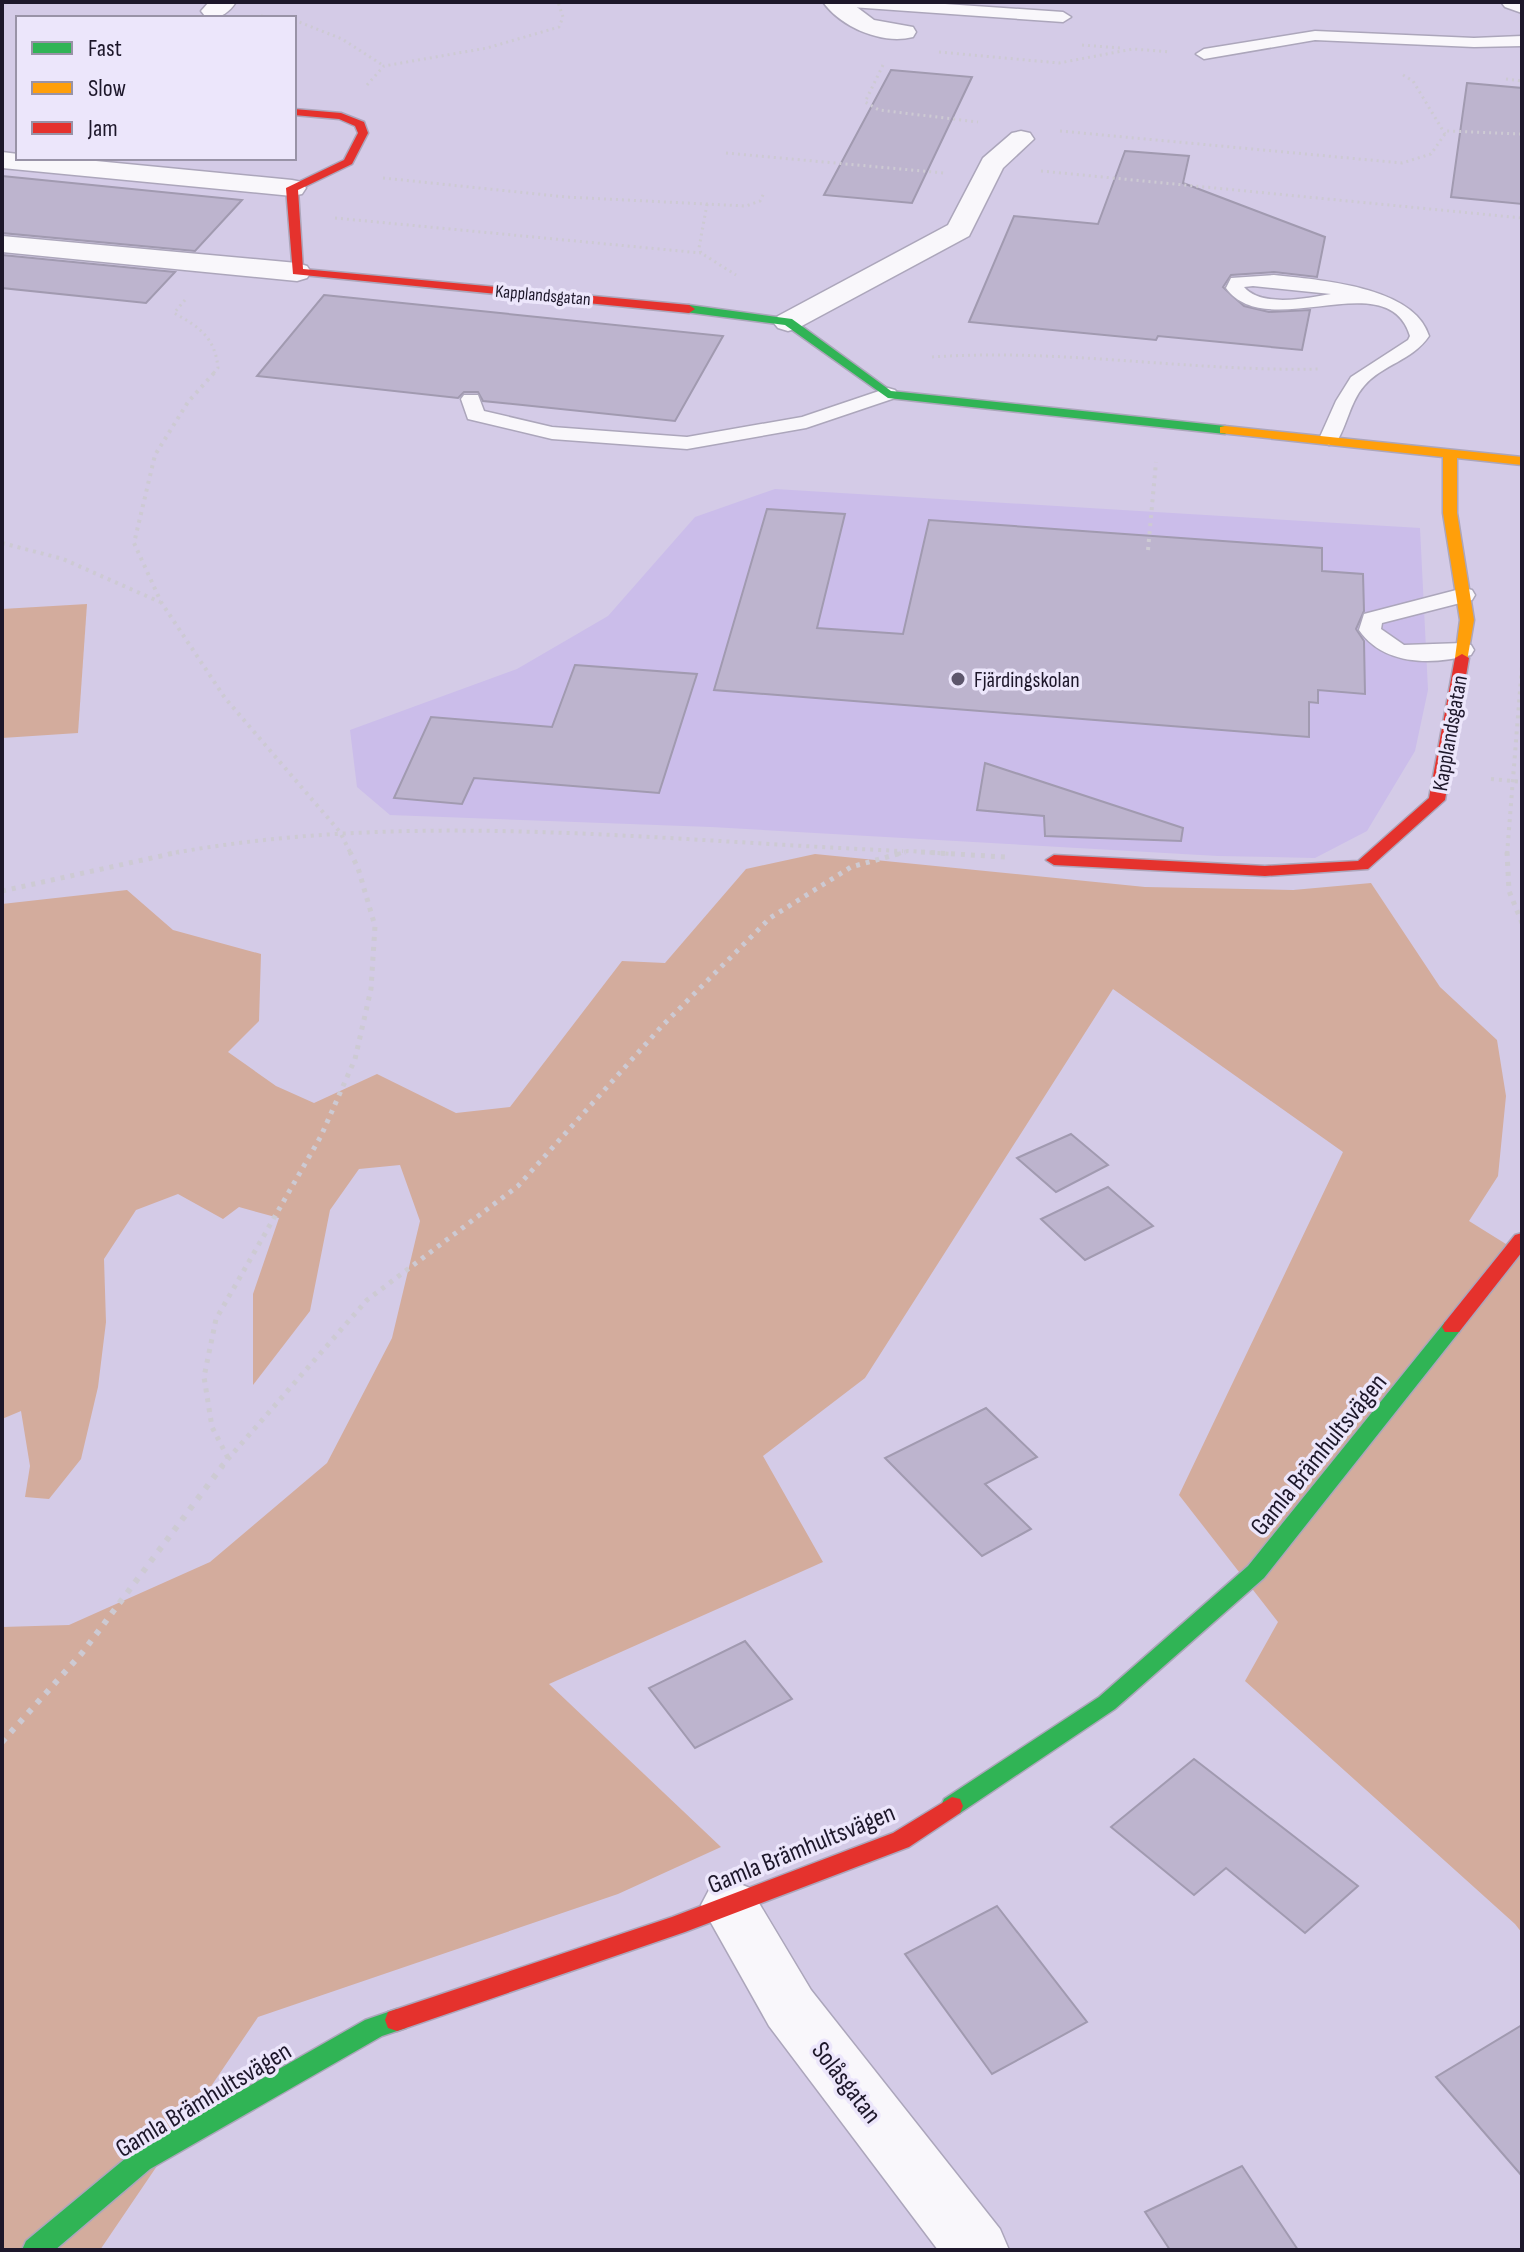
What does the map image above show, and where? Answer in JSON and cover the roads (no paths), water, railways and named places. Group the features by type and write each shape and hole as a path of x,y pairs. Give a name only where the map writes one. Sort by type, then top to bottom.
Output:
{"street":[{"path":"835,2 867,26 904,32"},
{"path":"1513,2 1522,6"},
{"path":"2,160 292,188 348,162 363,133 360,124 341,116 296,112"},
{"path":"794,319 959,230 992,164 1024,133"},
{"path":"292,188 297,272"},
{"name":"Kapplandsgatan","path":"2,244 794,319 888,394 1522,461"},
{"name":"Kapplandsgatan","path":"1054,860 1265,871 1362,866 1437,800 1451,733 1467,620 1450,513 1450,452"},
{"name":"Gamla Brämhultsvägen","path":"35,2250 141,2161 374,2028 730,1905 901,1840 1107,1703 1256,1572 1522,1239"},
{"name":"Solåsgatan","path":"730,1905 790,2008 977,2250"}],"lane":[{"path":"851,2 1063,17"},
{"path":"1204,54 1260,41 1331,35 1453,43 1522,41"},
{"path":"1329,439 1356,383 1375,367 1413,349 1420,336 1417,323 1405,312 1381,301 1278,280 1237,282 1235,288 1237,294 1245,299 1261,303 1324,301 1355,296"},
{"name":"Kapplandsgatan","path":"471,399 475,415 552,433 687,443 806,422 888,394"},
{"path":"1463,650 1405,654 1387,648 1370,630 1372,619 1464,595"}],"place":[{"name":"Fjärdingskolan","path":"958,679"}]}
